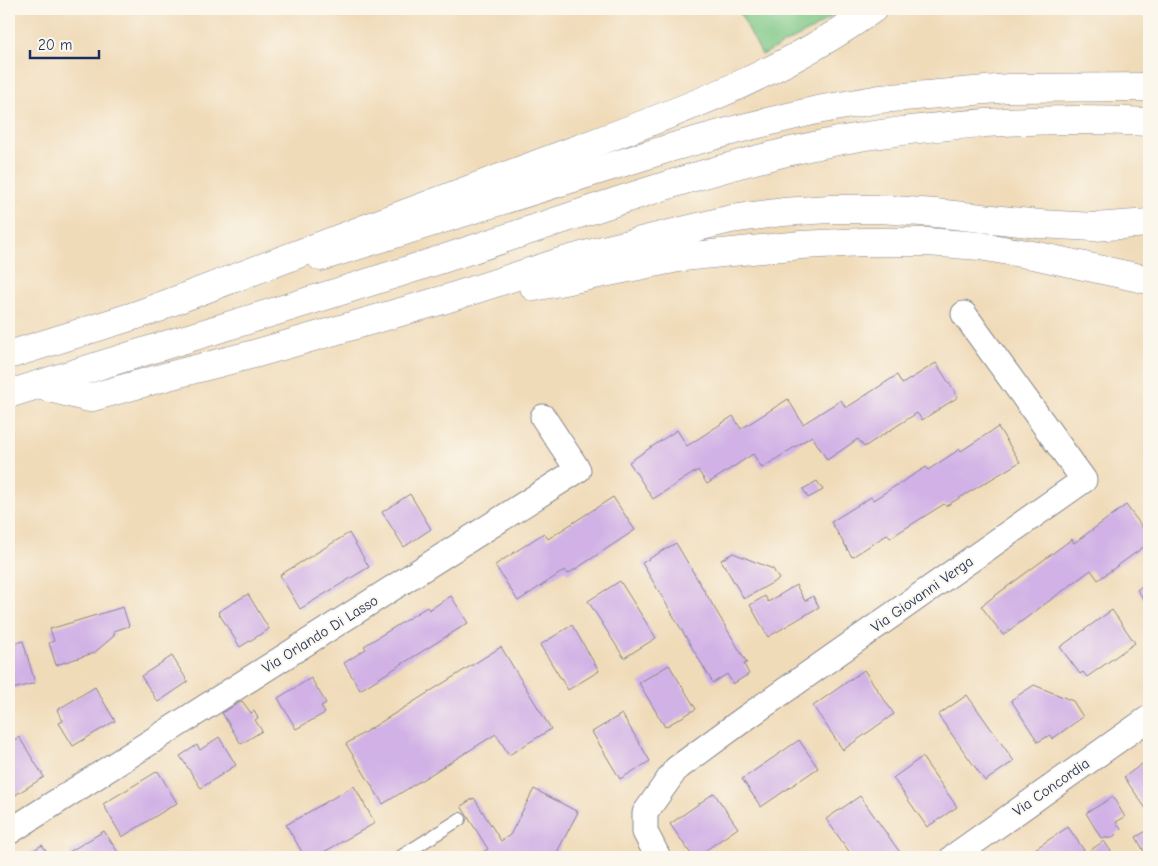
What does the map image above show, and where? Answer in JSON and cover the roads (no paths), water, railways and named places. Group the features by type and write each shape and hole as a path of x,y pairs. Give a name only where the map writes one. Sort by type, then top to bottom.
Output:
{"highway":[{"path":"138,315 701,103 807,52 873,9"},
{"path":"9,355 673,147 817,110 880,99 1009,88 1149,87"},
{"path":"9,394 468,251 559,219 723,169 795,151 864,137 927,128 998,122 1058,120 1149,122"},
{"path":"37,385 89,398 172,374 254,354 446,299 607,249 731,219 783,212 830,209 880,209 1040,224 1094,227 1149,223"},
{"path":"446,299 514,291 683,257 801,245 863,242 927,242 980,246 1038,256 1149,280"}],"street":[{"name":"Via Giovanni Verga","path":"658,857 645,832 644,814 676,769 1084,480 964,314"},
{"name":"Via Orlando Di Lasso","path":"9,832 578,470 543,417"},
{"name":"Via Concordia","path":"954,857 1149,718"}],"lane":[{"path":"400,857 460,819"}]}
